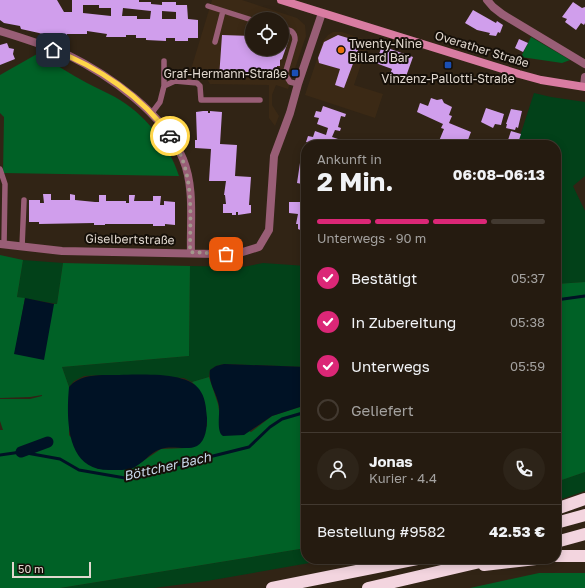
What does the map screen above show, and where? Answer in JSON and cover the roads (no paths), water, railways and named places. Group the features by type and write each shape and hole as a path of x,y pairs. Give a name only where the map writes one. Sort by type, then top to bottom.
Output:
{"highway":[{"path":"561,507 585,499"},
{"path":"561,522 585,515"},
{"path":"561,541 585,534"},
{"path":"561,556 585,556"},
{"path":"358,572 383,564"},
{"path":"272,588 394,564"},
{"path":"368,588 473,564"},
{"path":"453,569 494,564"}],"main road":[{"name":"Overather Straße","path":"281,0 519,74 541,80 584,86"}],"street":[{"path":"487,0 502,14 585,64"},
{"path":"298,84 322,13"},
{"path":"0,31 65,54 116,82 151,114 175,144 186,166 190,191 190,252"},
{"path":"584,86 585,77"},
{"name":"Giselbertstraße","path":"2,245 62,251 190,252 236,254 259,247 269,230 274,156 290,113 298,84"}],"lane":[{"path":"208,6 245,18"},
{"path":"215,42 223,11"},
{"path":"289,30 293,31 295,34 295,40 284,74 290,82 298,84"},
{"path":"151,114 160,102 164,86 164,61"},
{"path":"164,86 175,81 189,81 200,85 201,100 260,100"},
{"path":"0,169 5,184 2,245"},
{"path":"22,248 24,200"}],"water":[{"path":"25,298 54,304 44,360 14,354"},
{"path":"224,364 301,367 301,407 272,416 244,435 223,436 219,427 219,406 210,380 210,370 216,366"},
{"path":"141,374 171,376 184,379 194,384 203,395 207,418 205,434 200,444 189,448 161,449 131,469 97,469 86,463 78,454 72,442 69,429 69,387 73,383 89,376"}],"waterway":[{"name":"Böttcher Bach","path":"561,299 585,296"},
{"name":"Böttcher Bach","path":"0,455 21,452 60,459 79,470 125,478 249,447 270,427 282,419 301,413"},
{"name":"Böttcher Bach","path":"21,452 48,442"}],"place":[{"name":"Twenty-Nine Billard Bar","path":"341,50"},
{"name":"Vinzenz-Pallotti-Straße","path":"448,65"},
{"name":"Graf-Hermann-Straße","path":"295,73"}]}
